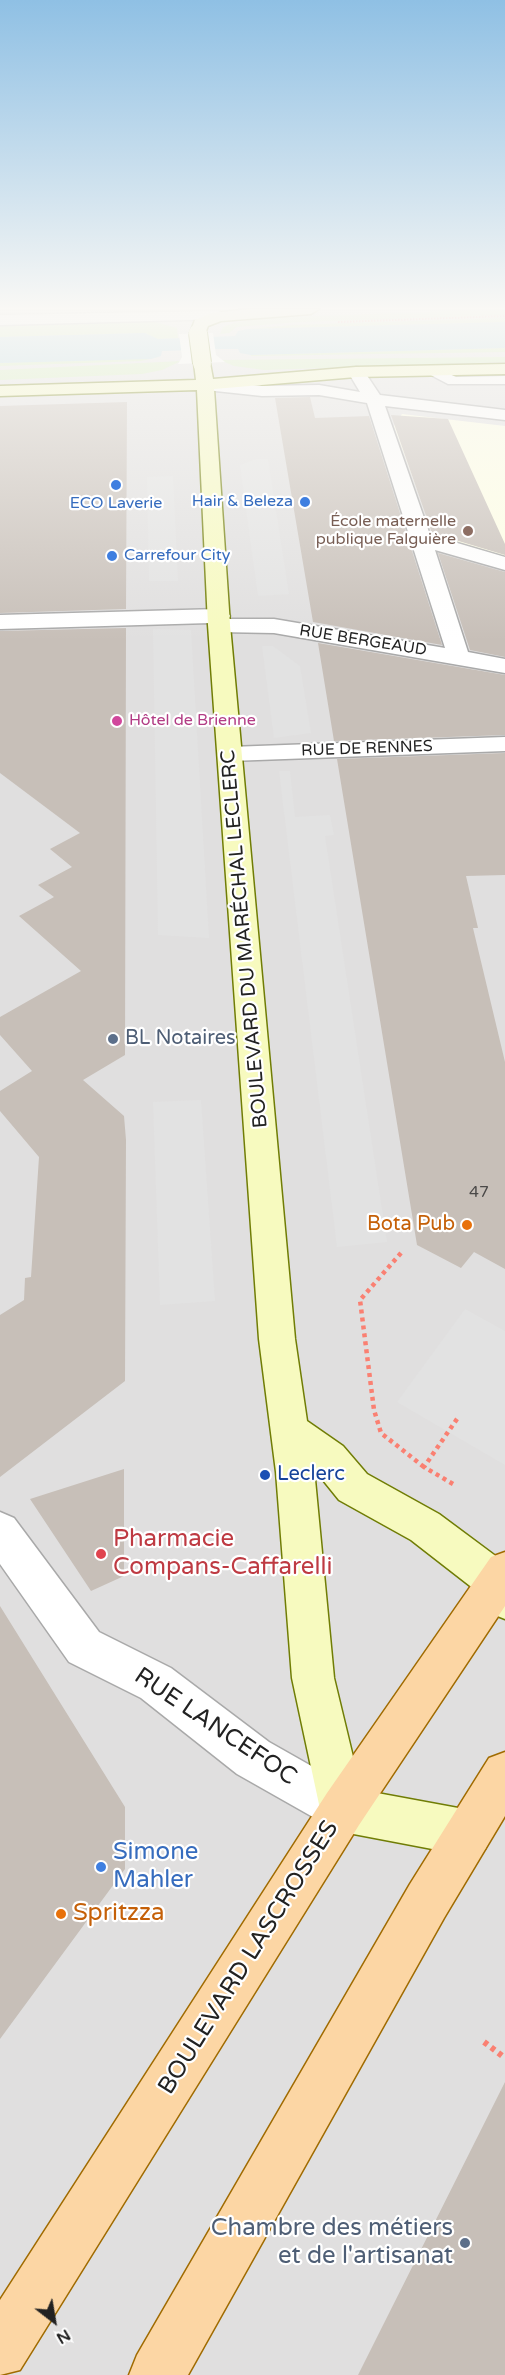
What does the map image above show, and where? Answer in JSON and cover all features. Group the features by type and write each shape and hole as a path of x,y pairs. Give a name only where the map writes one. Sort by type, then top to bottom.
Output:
{"main road":[{"name":"BOULEVARD DU MARÉCHAL LECLERC","path":"208,420 219,620 277,1339 291,1431 313,1678 343,1809"},
{"path":"291,1431 329,1458 353,1487 425,1527 502,1584"},
{"name":"BOULEVARD LASCROSSES","path":"0,2350 343,1809 502,1584"},
{"path":"157,2375 427,1901 505,1774"},
{"path":"343,1809 470,1833"}],"street":[{"path":"381,420 455,641 458,657"},
{"path":"420,539 505,564"},
{"name":"RUE BERGEAUD","path":"0,622 219,620 274,626 505,666"},
{"name":"RUE DE RENNES","path":"230,754 505,744"},
{"name":"RUE LANCEFOC","path":"0,1531 84,1647 156,1683 253,1758 343,1809"}],"path":[{"path":"401,1253 360,1300 374,1410 381,1433 424,1467 453,1484"},
{"path":"424,1467 459,1416"},
{"path":"484,2042 505,2058"}],"shaded area":[{"path":"0,420 505,420 505,2375 0,2375"},
{"path":"398,420 452,420 505,426 505,560 435,539 394,426"},
{"path":"257,459 268,459 289,594 258,596 240,465"},
{"path":"173,476 178,581 149,581 147,477"},
{"path":"153,629 191,630 209,938 158,935"},
{"path":"262,646 273,646 300,666 311,733 274,738"},
{"path":"279,771 290,771 295,817 330,815 334,835 325,836 387,1242 337,1247"},
{"path":"201,1100 215,1301 160,1305 153,1102"},
{"path":"465,1309 505,1331 505,1465 397,1402"}],"building":[{"path":"0,420 127,420 126,609 0,613"},
{"path":"279,420 370,420 442,645 313,622"},
{"path":"393,420 448,420 505,544 505,555 432,533"},
{"path":"438,553 505,572 505,657 470,650"},
{"path":"126,628 125,1055 83,1080 124,1116 126,1140 125,1381 0,1477 0,1315 24,1300 25,1278 31,1277 39,1157 0,1111 0,1091 32,1071 0,1035 0,1017 81,971 19,916 54,897 38,885 72,867 50,849 80,833 0,773 0,631"},
{"path":"318,643 505,675 505,735 334,741"},
{"path":"505,753 505,875 466,876 478,928 473,928 505,1062 505,1269 474,1252 461,1268 417,1245 337,759"},
{"path":"124,1469 124,1576 91,1591 30,1499"},
{"path":"0,1606 125,1807 125,1869 0,2039"},
{"name":"Chambre des métiers et de l'artisanat","path":"505,2082 505,2375 358,2375"}],"place":[{"name":"ECO Laverie","path":"116,485"},
{"name":"Hair & Beleza","path":"305,502"},
{"name":"École maternelle publique Falguière","path":"468,531"},
{"name":"Carrefour City","path":"112,556"},
{"name":"Hôtel de Brienne","path":"117,721"},
{"name":"BL Notaires","path":"113,1039"},
{"name":"Bota Pub","path":"467,1225"},
{"name":"Leclerc","path":"265,1475"},
{"name":"Pharmacie Compans-Caffarelli","path":"101,1554"},
{"name":"Simone Mahler","path":"101,1867"},
{"name":"Spritzza","path":"61,1914"},
{"name":"Chambre des métiers et de l'artisanat","path":"465,2243"}]}
